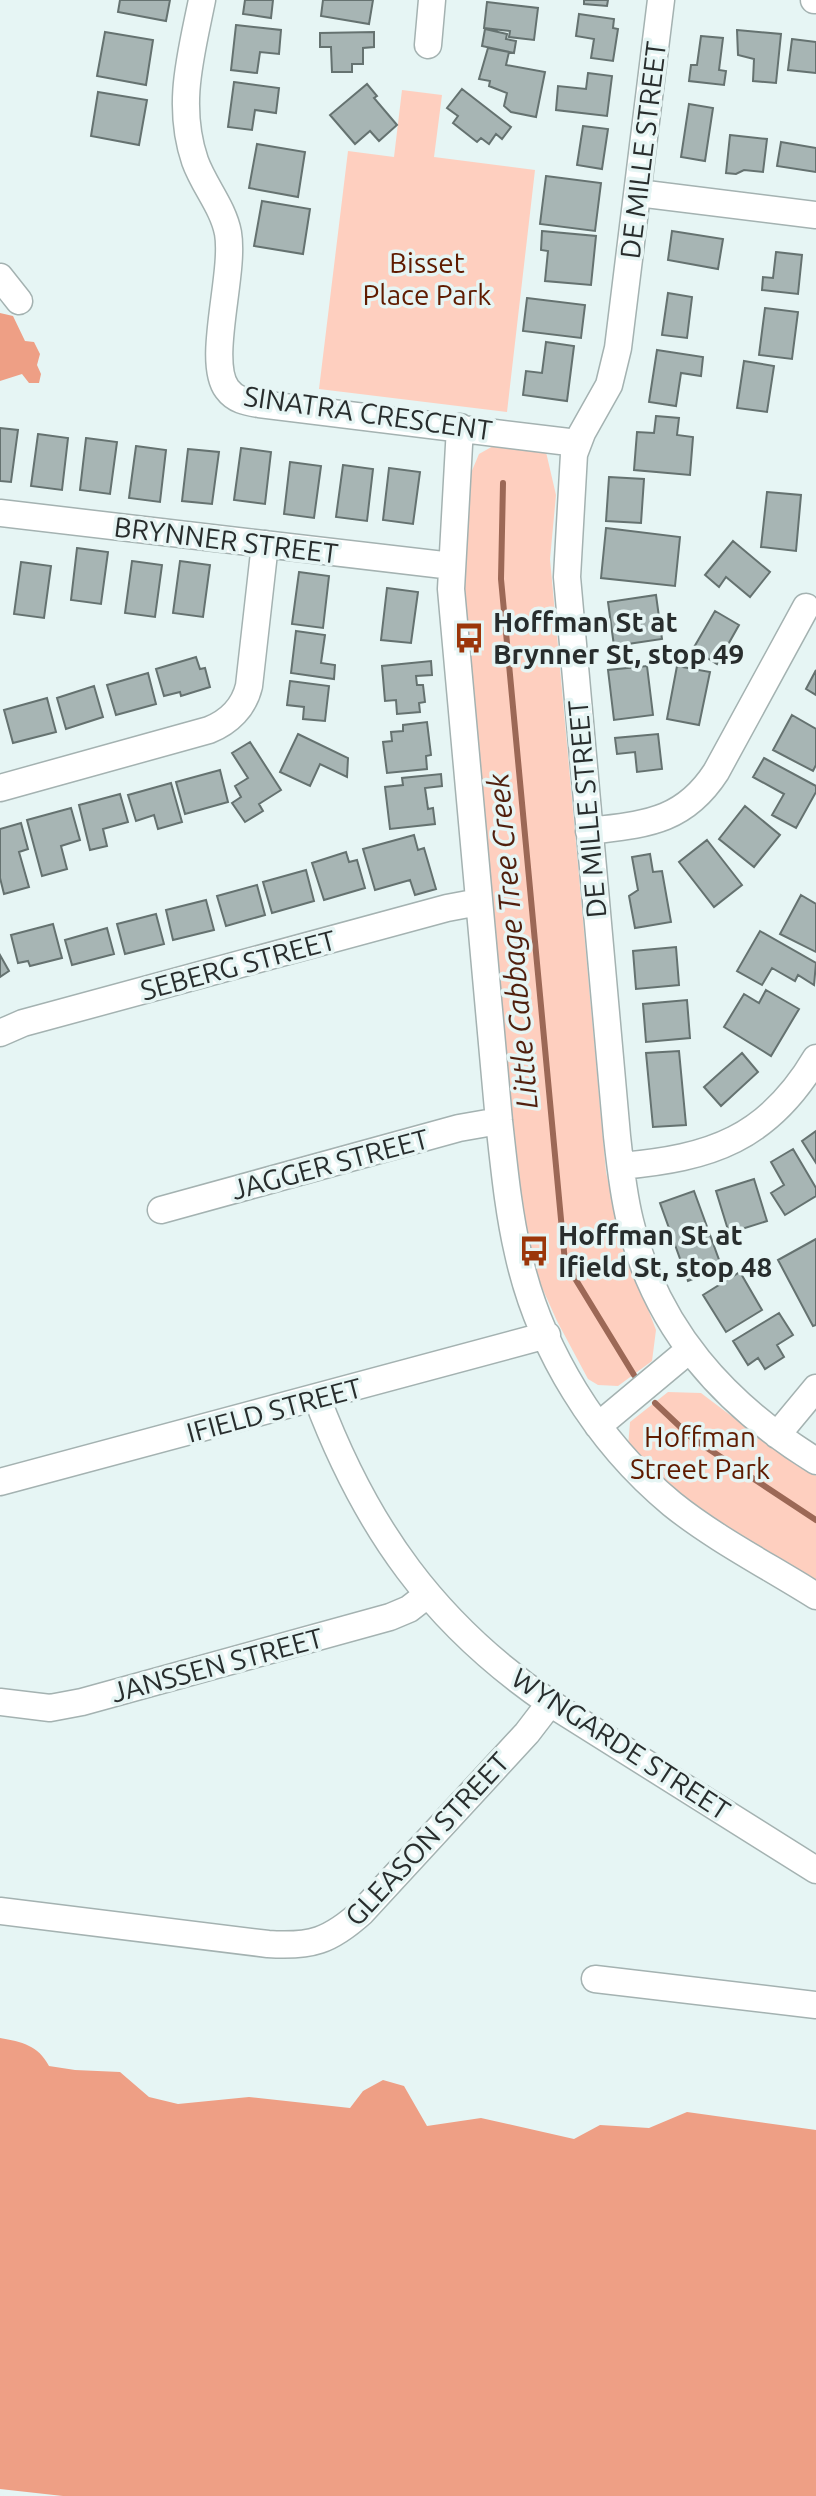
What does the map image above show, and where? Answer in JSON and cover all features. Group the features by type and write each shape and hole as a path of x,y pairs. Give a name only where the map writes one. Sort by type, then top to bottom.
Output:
{"street":[{"name":"SINATRA CRESCENT","path":"202,0 186,73 185,110 195,161 228,233 229,266 218,361 219,373 227,389 239,400 259,404 577,443"},
{"path":"428,45 432,0"},
{"name":"DE MILLE STREET","path":"661,0 615,368 604,397 577,443 572,464 567,577 621,1166 629,1219 639,1252 670,1319 689,1350 731,1398 816,1461"},
{"path":"638,193 816,215"},
{"path":"0,277 19,301"},
{"path":"460,427 452,566 453,615 499,1121 518,1253 525,1281 577,1395 598,1426 648,1482 675,1506 816,1596"},
{"name":"BRYNNER STREET","path":"0,513 452,566"},
{"path":"0,788 209,730 234,713 249,686 265,544"},
{"path":"589,831 663,819 698,795 716,772 806,607"},
{"name":"SEBERG STREET","path":"0,1033 23,1023 479,902"},
{"path":"621,1166 713,1150 750,1132 783,1105 816,1060"},
{"name":"JAGGER STREET","path":"161,1210 459,1128 499,1121"},
{"name":"IFIELD STREET","path":"0,1482 547,1335"},
{"path":"598,1426 689,1350"},
{"path":"777,1435 816,1388"},
{"name":"WYNGARDE STREET","path":"317,1398 335,1445 362,1500 427,1595 513,1676 550,1703 816,1870"},
{"name":"JANSSEN STREET","path":"0,1702 50,1708 82,1702 390,1617 409,1609 427,1595"},
{"name":"GLEASON STREET","path":"0,1911 268,1944 318,1942 345,1927 362,1912 527,1733 550,1703"},
{"path":"595,1979 816,2005"}],"green space":[{"name":"Bisset Place Park","path":"402,90 442,95 434,157 535,170 507,412 319,389 348,151 394,157"},
{"name":"Hoffman Street Park","path":"495,445 546,452 556,495 550,559 606,1172 620,1235 656,1330 652,1361 618,1386 598,1385 588,1379 531,1263 510,1123 461,564 471,473 479,454"},
{"name":"Hoffman Street Park","path":"668,1392 701,1393 816,1476 816,1582 661,1486 628,1447 630,1422"}],"shaded area":[{"path":"0,313 13,316 25,341 34,342 40,354 37,365 41,374 39,383 29,383 22,374 0,381"},
{"path":"0,2038 29,2046 40,2053 49,2066 120,2072 149,2097 178,2104 249,2097 350,2108 363,2091 383,2080 404,2086 427,2126 481,2118 574,2139 600,2125 649,2128 687,2112 816,2130 816,2496 63,2496 0,2489"}],"building":[{"path":"120,0 170,0 166,21 118,12"},
{"path":"245,0 273,0 271,18 243,14"},
{"path":"323,0 373,0 369,24 321,16"},
{"path":"584,0 608,0 607,6 584,4"},
{"path":"487,2 538,8 534,40 509,37 510,31 484,28"},
{"path":"579,14 614,19 613,28 618,29 613,61 591,58 594,39 576,36"},
{"path":"236,25 281,30 279,54 260,52 257,73 231,70"},
{"path":"485,29 507,34 506,39 516,41 514,53 482,46"},
{"path":"737,30 781,34 776,83 753,81 754,59 738,55"},
{"path":"105,32 153,40 146,85 97,76"},
{"path":"374,32 374,47 363,48 363,64 352,64 352,72 332,72 331,47 320,47 320,33"},
{"path":"701,36 723,38 719,70 726,71 724,85 689,81 691,65 697,65"},
{"path":"792,39 816,42 816,73 788,70"},
{"path":"488,48 509,52 506,65 545,72 536,117 511,112 504,106 507,93 489,86 490,81 479,79"},
{"path":"588,73 612,76 607,116 556,110 558,86 586,89"},
{"path":"234,82 279,88 276,113 255,110 252,130 228,127"},
{"path":"367,84 377,96 374,98 397,125 379,141 370,131 355,144 330,115"},
{"path":"462,89 511,127 502,139 496,134 489,144 481,138 477,142 453,123 458,116 447,108"},
{"path":"98,92 147,100 139,145 91,136"},
{"path":"689,104 713,108 705,161 681,157"},
{"path":"583,126 608,129 602,169 577,165"},
{"path":"730,135 767,139 763,172 744,170 736,174 726,173"},
{"path":"781,142 816,148 816,172 777,166"},
{"path":"257,144 305,152 298,197 249,188"},
{"path":"546,176 601,183 595,231 540,224"},
{"path":"262,201 310,209 303,254 254,246"},
{"path":"542,231 596,236 591,285 545,281 548,251 541,250"},
{"path":"672,231 723,239 718,269 668,260"},
{"path":"776,252 802,255 798,294 762,290 763,277 773,278"},
{"path":"668,293 692,297 687,338 662,335"},
{"path":"527,298 585,305 581,338 523,331"},
{"path":"765,308 798,312 792,359 759,355"},
{"path":"546,342 574,346 567,401 523,395 526,371 542,373"},
{"path":"657,350 703,357 701,376 681,373 676,406 649,402"},
{"path":"744,361 774,366 767,412 737,408"},
{"path":"656,416 679,418 677,435 693,437 690,475 634,470 637,432 654,433"},
{"path":"0,428 18,430 11,482 0,481"},
{"path":"38,434 68,438 62,490 31,486"},
{"path":"86,438 117,442 110,494 80,490"},
{"path":"136,446 166,450 160,502 129,498"},
{"path":"241,448 271,452 265,504 234,500"},
{"path":"188,449 219,452 212,504 182,501"},
{"path":"290,462 321,466 314,518 284,514"},
{"path":"343,465 373,469 367,521 336,517"},
{"path":"389,468 420,472 413,524 383,520"},
{"path":"609,477 644,479 641,523 606,521"},
{"path":"767,492 801,495 796,551 761,547"},
{"path":"606,528 680,537 675,586 601,578"},
{"path":"733,541 770,572 750,597 726,577 719,587 705,575"},
{"path":"77,548 108,552 101,604 71,600"},
{"path":"132,561 162,565 155,617 125,613"},
{"path":"180,561 210,565 203,617 173,613"},
{"path":"21,562 51,566 44,618 14,614"},
{"path":"299,572 329,576 323,628 292,624"},
{"path":"387,588 418,592 411,643 381,640"},
{"path":"656,595 662,639 614,646 608,602"},
{"path":"715,611 739,625 717,664 693,649"},
{"path":"296,631 325,635 321,663 335,665 334,679 291,673"},
{"path":"196,657 200,669 205,668 210,687 181,696 180,692 164,696 156,669"},
{"path":"431,661 432,675 416,676 417,685 423,685 425,702 419,703 420,712 397,714 396,700 385,701 382,666"},
{"path":"647,666 653,715 614,720 608,670"},
{"path":"677,666 710,672 699,725 667,719"},
{"path":"816,670 816,695 806,689"},
{"path":"148,673 156,704 116,715 107,685"},
{"path":"290,681 329,686 325,721 303,719 304,707 287,705"},
{"path":"94,686 103,717 66,729 57,698"},
{"path":"47,698 56,732 13,743 4,710"},
{"path":"792,715 816,729 816,765 813,771 773,750"},
{"path":"427,722 431,755 426,756 427,769 387,773 383,742 392,741 391,732 403,731 403,725"},
{"path":"298,734 348,758 347,777 320,764 310,786 280,772"},
{"path":"658,734 662,769 637,772 635,752 617,754 615,738"},
{"path":"250,742 281,790 259,804 263,811 245,822 232,803 241,797 235,786 248,778 232,753"},
{"path":"764,758 816,786 816,792 796,828 772,815 784,794 753,777"},
{"path":"220,770 228,802 185,814 176,782"},
{"path":"441,774 442,786 425,788 428,809 433,808 435,824 390,829 385,787 403,785 402,778"},
{"path":"171,783 182,822 158,829 154,815 136,821 128,795"},
{"path":"120,794 128,822 103,829 107,846 90,850 79,805"},
{"path":"745,806 780,835 754,867 719,839"},
{"path":"71,808 80,840 61,846 67,869 42,876 27,820"},
{"path":"21,823 28,849 19,852 29,887 4,894 0,878 0,829"},
{"path":"414,835 418,850 424,848 436,889 415,895 410,880 375,890 363,849"},
{"path":"707,840 742,885 714,907 679,862"},
{"path":"346,852 349,862 357,860 365,888 324,900 312,863"},
{"path":"650,854 653,872 662,871 671,922 635,928 629,896 638,890 632,857"},
{"path":"306,870 314,901 272,913 263,882"},
{"path":"257,885 265,915 226,926 217,896"},
{"path":"801,895 816,904 816,952 780,934"},
{"path":"206,900 214,930 173,940 166,910"},
{"path":"156,914 164,944 125,954 117,924"},
{"path":"53,924 62,958 30,966 28,961 18,963 11,935"},
{"path":"107,928 114,954 72,965 65,940"},
{"path":"760,931 816,963 814,985 798,975 795,981 772,968 762,985 737,971"},
{"path":"676,947 679,985 636,989 633,951"},
{"path":"0,955 9,971 0,977"},
{"path":"766,990 799,1009 771,1056 724,1027 744,994 759,1003"},
{"path":"687,1000 690,1038 646,1042 643,1004"},
{"path":"679,1051 686,1125 653,1127 646,1053"},
{"path":"742,1053 758,1072 721,1106 704,1087"},
{"path":"816,1131 816,1163 802,1141"},
{"path":"793,1149 816,1188 816,1196 785,1215 771,1193 784,1185 771,1162"},
{"path":"754,1179 767,1221 729,1233 716,1191"},
{"path":"694,1191 722,1268 688,1281 660,1203"},
{"path":"816,1239 816,1325 813,1326 778,1260"},
{"path":"740,1272 762,1310 726,1332 703,1295"},
{"path":"779,1313 793,1335 777,1345 784,1357 765,1369 758,1358 748,1365 733,1341"}],"waterway":[{"name":"Little Cabbage Tree Creek","path":"503,483 501,579 565,1262 634,1375"},
{"name":"Little Cabbage Tree Creek","path":"655,1403 692,1438 816,1520"}],"place":[{"name":"Hoffman St at Brynner St, stop 49","path":"469,638"},
{"name":"Hoffman St at Ifield St, stop 48","path":"534,1251"}]}
